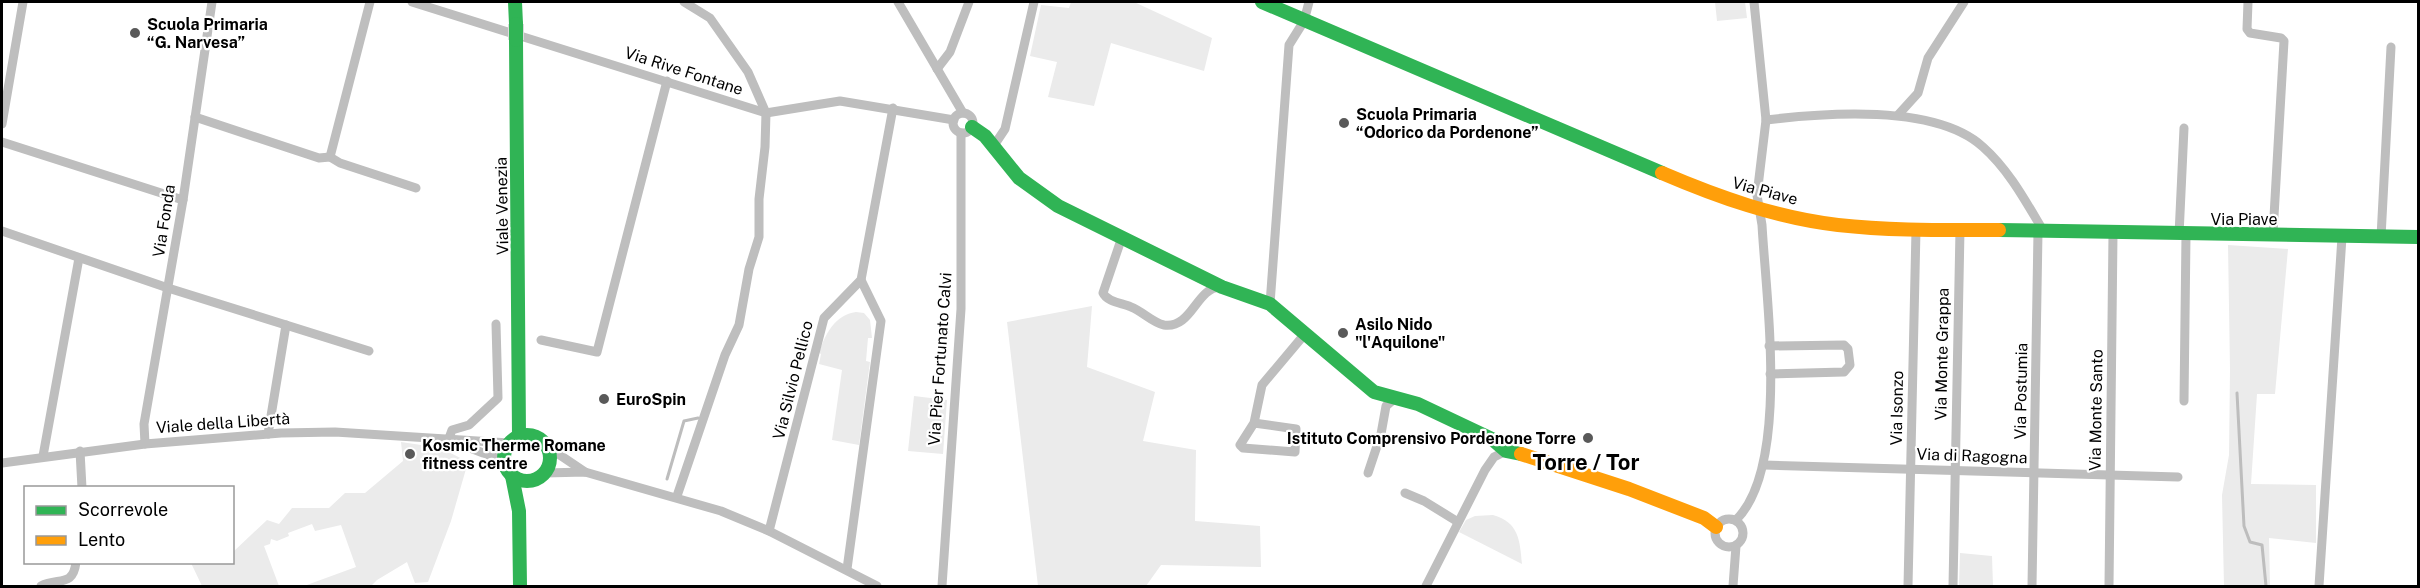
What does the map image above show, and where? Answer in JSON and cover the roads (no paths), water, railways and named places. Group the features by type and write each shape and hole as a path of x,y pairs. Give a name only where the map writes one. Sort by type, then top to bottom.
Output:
{"street":[{"path":"2,124 23,2"},
{"name":"Via Fonda","path":"145,444 144,424 183,200 212,2"},
{"path":"330,157 370,2"},
{"name":"Via Rive Fontane","path":"412,2 766,113 840,101 893,108 954,120"},
{"name":"Viale Venezia","path":"514,440 520,410 515,2"},
{"path":"677,496 725,355 739,325 749,269 759,237 766,113 748,72 728,41 710,18 684,2"},
{"path":"898,2 963,113 971,117 967,130"},
{"path":"937,69 950,52 969,2"},
{"path":"993,147 1005,129 1034,2"},
{"name":"Via Piave","path":"1262,2 1672,179 1758,209 1838,225 1916,230 2418,237"},
{"path":"1270,304 1289,45 1304,21 1309,2"},
{"path":"1736,546 1730,547 1719,543 1714,533 1716,527 1724,519 1736,520 1748,508 1764,465 1771,406 1762,225 1756,195 1766,120 1754,2"},
{"path":"1898,115 1918,93 1929,58 1964,2"},
{"path":"2248,2 2247,29 2250,33 2281,38 2284,41 2273,234"},
{"path":"2381,237 2391,47"},
{"path":"541,340 597,352 666,81"},
{"path":"847,569 881,321 861,280 893,108"},
{"path":"963,113 954,120 956,129 985,136 1038,194 1078,217 1222,287 1270,304 1365,386 1394,400 1428,409 1492,439 1506,451 1519,453 1629,489 1704,518 1716,527"},
{"path":"1766,120 1898,115 1956,130 1982,145 2014,182 2041,232"},
{"path":"195,117 319,158 330,157 340,163 416,188"},
{"path":"2184,128 2184,401"},
{"name":"Via Pier Fortunato Calvi","path":"942,586 961,309 967,130"},
{"path":"2,142 183,200"},
{"name":"Via Isonzo","path":"1908,586 1916,230"},
{"name":"Via Monte Grappa","path":"1953,586 1960,230"},
{"path":"2,231 168,288 369,351"},
{"name":"Via Postumia","path":"2032,586 2041,232"},
{"name":"Via Monte Santo","path":"2109,586 2113,234"},
{"path":"1122,237 1103,293 1109,300 1137,309 1159,323 1172,325 1185,318 1210,289 1222,287"},
{"path":"2319,586 2342,237"},
{"path":"43,456 79,258"},
{"name":"Via Silvio Pellico","path":"769,531 824,318 861,280"},
{"path":"451,441 452,430 469,425 498,398 496,324"},
{"path":"268,434 286,325"},
{"path":"1254,423 1296,429 1295,452 1243,448 1239,444 1254,423 1262,385 1304,335"},
{"path":"1769,346 1844,345 1848,348 1850,365 1844,372 1770,374"},
{"path":"1368,473 1382,434 1386,406 1394,400"},
{"name":"Viale Venezia","path":"520,410 534,436"},
{"name":"Viale della Libertà","path":"2,463 145,444 268,434 335,432 451,441 514,440"},
{"path":"520,586 519,511 512,476 504,461 514,440 534,436 585,472 677,496 769,531 877,586"},
{"name":"Viale della Libertà","path":"451,441 504,461"},
{"path":"519,511 550,461 548,447"},
{"path":"1426,586 1489,463 1506,451"},
{"path":"80,452 82,486"},
{"name":"Via di Ragogna","path":"1764,465 2178,477"},
{"path":"512,476 522,481 542,476 585,472"},
{"path":"1405,493 1424,501 1458,522"},
{"path":"1734,586 1736,546 1744,533 1736,520"},
{"path":"41,586 68,580 75,573 76,564"}],"waterway":[{"path":"2237,393 2244,526 2250,542 2262,545 2266,586"},
{"path":"667,479 684,421 698,418"}],"place":[{"name":"Scuola Primaria “G. Narvesa”","path":"135,33"},
{"name":"Scuola Primaria “Odorico da Pordenone”","path":"1344,123"},
{"name":"Asilo Nido \"l'Aquilone\"","path":"1343,333"},
{"name":"EuroSpin","path":"604,399"},
{"name":"Istituto Comprensivo Pordenone Torre","path":"1588,438"},
{"name":"Kosmic Therme Romane fitness centre","path":"410,454"}],"district":[{"name":"Torre / Tor","path":"1586,462"}]}
